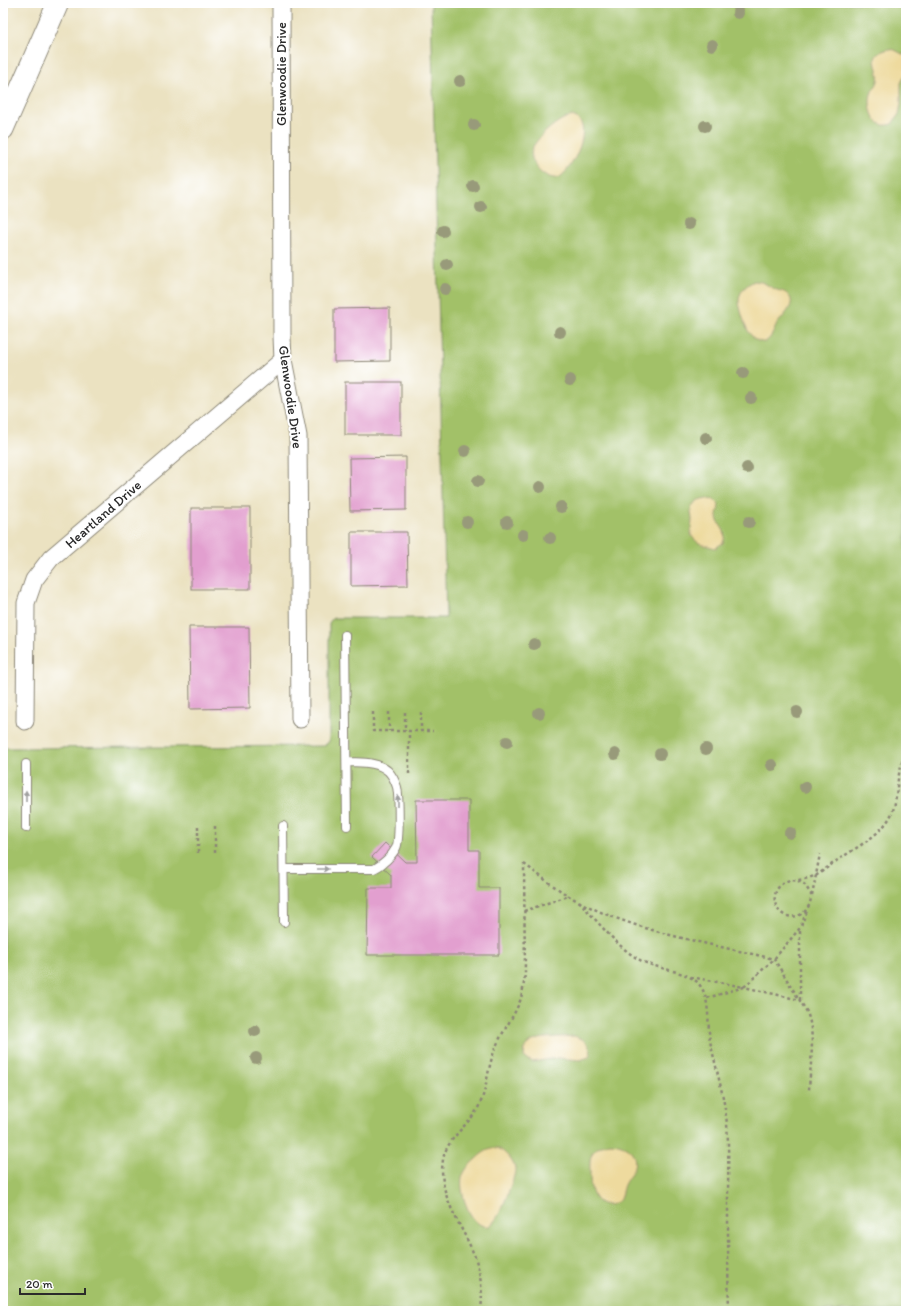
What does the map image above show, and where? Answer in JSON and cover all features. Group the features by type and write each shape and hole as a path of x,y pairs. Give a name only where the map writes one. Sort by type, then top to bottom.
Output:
{"street":[{"path":"3,129 58,3"},
{"name":"Glenwoodie Drive","path":"281,3 283,360 298,436 300,718"},
{"name":"Heartland Drive","path":"25,721 26,603 29,591 38,574 51,558 283,360"}],"lane":[{"path":"345,635 347,826"},
{"path":"284,869 374,869 382,864 396,849 398,841 398,794 393,778 388,771 380,766 347,762"},
{"path":"26,764 26,828"},
{"path":"283,826 284,922"}],"path":[{"path":"906,195 904,208 906,226"},
{"path":"373,712 373,731 433,731"},
{"path":"389,712 389,730"},
{"path":"405,712 405,730"},
{"path":"421,712 421,731"},
{"path":"798,881 817,875 867,841 886,822 892,814 899,775 906,751"},
{"path":"198,826 198,855"},
{"path":"215,826 215,856"},
{"path":"707,998 744,987 774,959 800,928 811,900 820,854"},
{"path":"480,1311 482,1290 478,1269 469,1244 452,1211 446,1195 442,1169 446,1150 452,1140 470,1120 478,1108 484,1094 495,1049 519,1002 525,974 524,864 568,896 620,919 652,929 774,959 807,1012 811,1027 809,1090"},
{"path":"809,906 805,912 800,915 794,917 788,916 777,909 774,897 776,891 785,882 791,880 798,881 808,888 811,894 811,900"},
{"path":"524,911 568,896"},
{"path":"579,901 629,953 646,964 686,976 800,1000"},
{"path":"800,928 800,1000"},
{"path":"686,976 697,981 707,998 710,1040 722,1093 726,1124 729,1311"}],"green space":[{"path":"431,3 906,3 906,1311 3,1311 3,748 323,746 329,742 329,623 333,618 446,618"}],"sand":[{"path":"889,49 895,50 906,56 906,73 901,83 901,104 899,114 892,124 886,125 881,124 874,117 871,111 870,100 872,92 878,81 875,58 881,52"},
{"path":"572,116 579,120 582,127 580,147 570,167 564,174 558,178 553,178 543,173 535,165 531,154 532,149 538,139 555,124 567,117"},
{"path":"754,281 762,282 785,293 791,299 788,310 777,324 771,336 765,342 754,339 750,334 744,322 739,303 740,295 743,289"},
{"path":"707,498 714,499 718,503 718,520 725,534 723,543 715,548 697,542 691,533 692,507 697,501"},
{"path":"573,1036 581,1038 587,1043 590,1050 589,1057 580,1060 557,1058 533,1062 524,1057 525,1047 534,1040"},
{"path":"615,1143 626,1147 633,1154 635,1159 632,1172 624,1185 620,1199 609,1205 598,1202 593,1194 590,1183 590,1165 593,1152 600,1146"},
{"path":"498,1148 511,1160 515,1173 508,1194 494,1222 489,1226 483,1226 472,1216 464,1200 462,1192 462,1178 468,1167 481,1155 489,1150"}],"building":[{"path":"390,308 390,361 334,362 334,309"},
{"path":"345,382 401,382 401,435 345,435"},
{"path":"406,457 406,510 350,511 349,458"},
{"path":"191,508 250,508 250,589 191,589"},
{"path":"351,532 407,532 408,585 351,586"},
{"path":"189,627 249,627 250,708 190,709"},
{"path":"416,800 469,800 469,850 479,850 479,888 499,888 499,955 367,955 368,888 391,888 391,875 372,857 385,843 405,862 417,862"}]}
